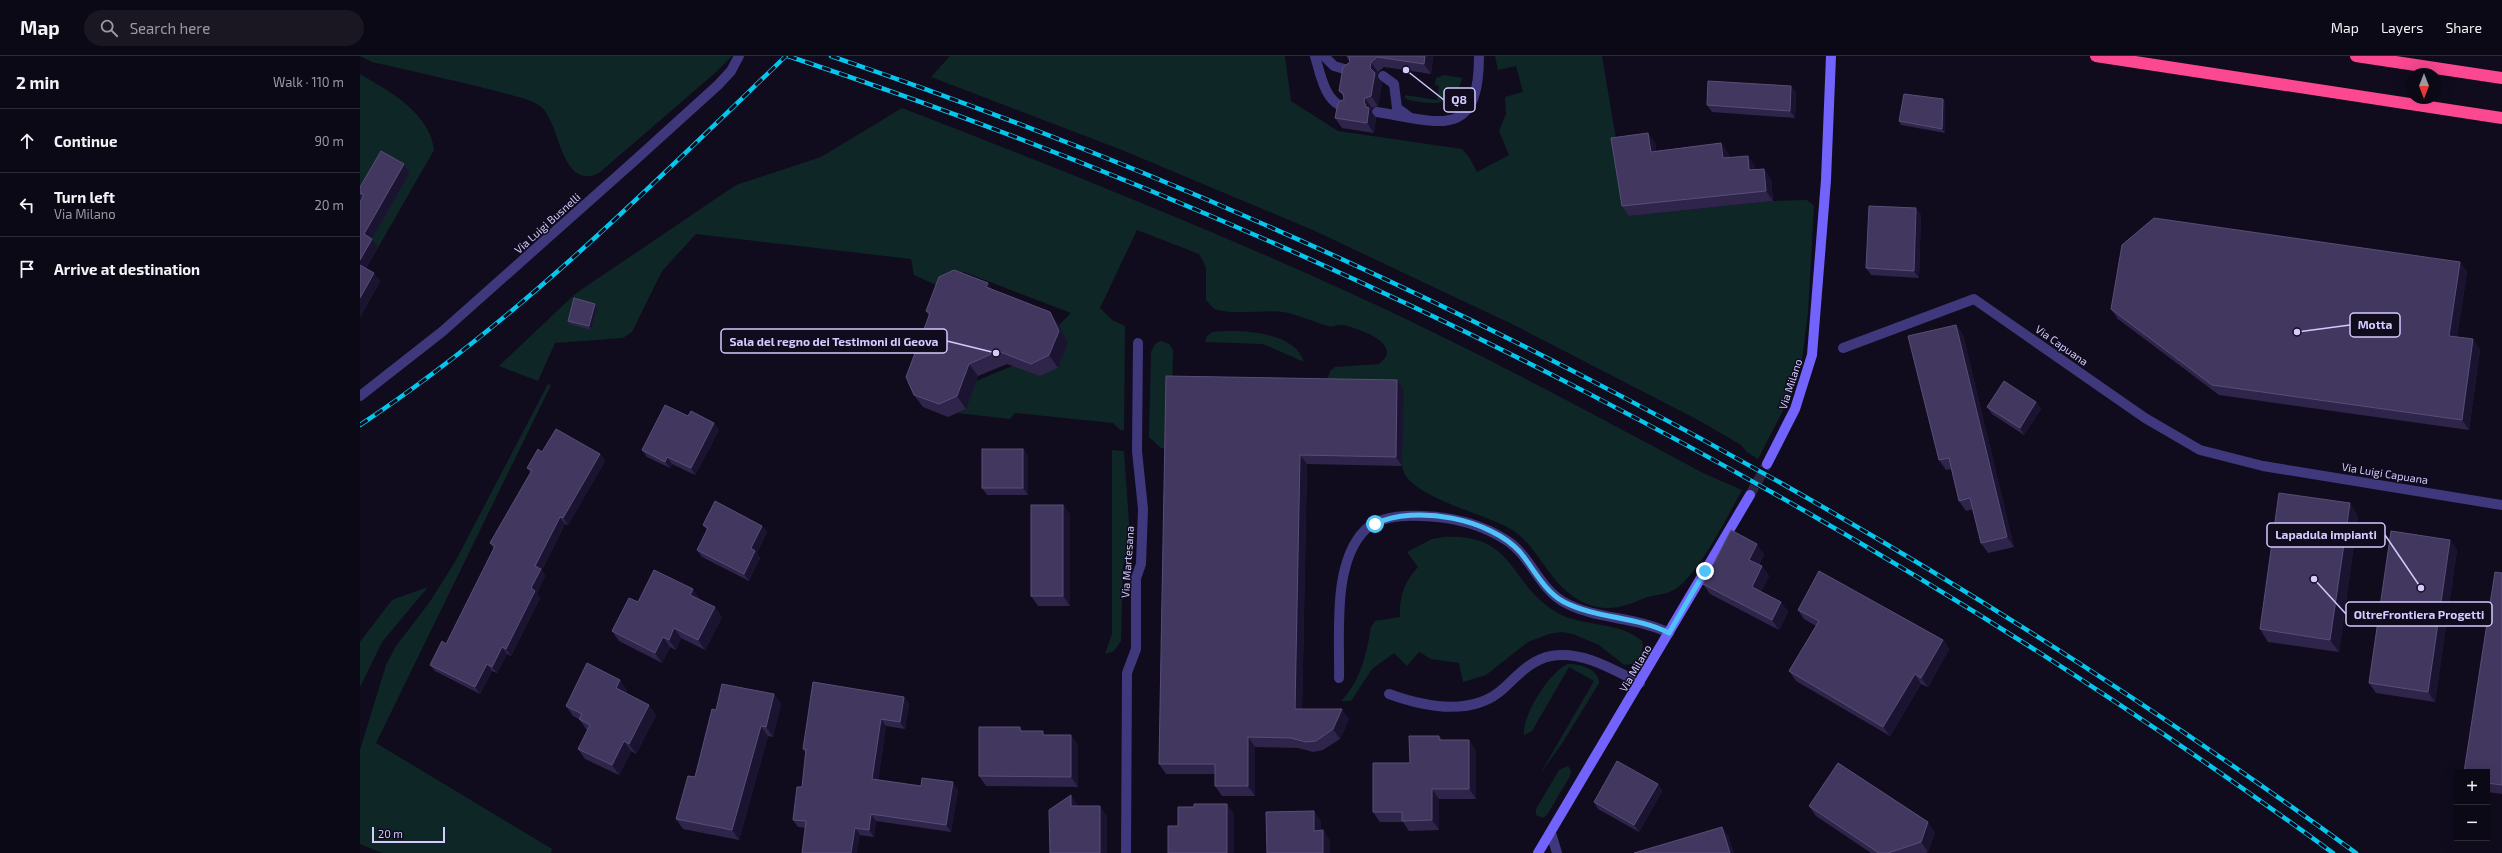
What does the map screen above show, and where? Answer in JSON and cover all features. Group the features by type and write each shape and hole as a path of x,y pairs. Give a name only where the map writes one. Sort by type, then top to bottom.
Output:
{"highway":[{"path":"2096,56 2502,118"},
{"path":"2356,56 2502,78"}],"street":[{"name":"Via Luigi Busnelli","path":"360,396 443,332 628,168 718,85 731,71 739,56"},
{"path":"1315,56 1329,95 1336,103 1346,107"},
{"path":"1324,56 1334,66 1351,71"},
{"path":"1377,112 1448,122 1462,116 1473,101 1476,90 1479,56"},
{"name":"Via Milano","path":"1767,464 1795,409 1812,355 1826,180 1831,56"},
{"path":"1383,76 1394,84 1398,108 1405,114 1418,118"},
{"name":"Via Capuana","path":"1842,348 1974,299 2145,418 2200,450 2263,466"},
{"name":"Via Martesana","path":"1126,853 1127,674 1136,649 1136,578 1141,564 1143,509 1137,451 1138,343"},
{"name":"Via Luigi Capuana","path":"2263,466 2502,505"},
{"name":"Via Milano","path":"1538,853 1640,683 1750,494"},
{"path":"1339,678 1340,604 1347,562 1356,543 1366,529 1385,519 1408,515 1438,516 1484,528 1511,544 1550,592 1563,602 1596,614 1636,620 1669,633"},
{"path":"1389,694 1429,705 1449,708 1472,704 1489,699 1529,665 1540,659 1565,655 1602,664 1640,683"},
{"path":"1551,833 1557,853"}],"green space":[{"path":"360,56 732,56 715,73 599,173 586,176 576,172 568,164 547,113 536,103 484,88 372,62"},
{"path":"950,56 1285,56 1291,101 1338,131 1462,149 1469,157 1477,172 1509,155 1499,131 1506,114 1505,97 1523,92 1516,66 1498,70 1495,56 1602,56 1629,216 1773,201 1807,200 1814,206 1808,312 1802,360 1792,393 1758,459 1747,452 1741,445 1700,421 1516,326 1315,231 1122,150 931,77"},
{"path":"360,74 395,96 416,114 425,125 431,137 434,150 364,272 380,281 360,317"},
{"path":"1444,75 1462,78 1460,86 1456,92 1447,100 1428,103 1412,101 1405,98 1405,95 1437,100 1439,86 1435,85 1436,78"},
{"path":"902,108 1126,197 1237,243 1348,292 1483,357 1703,473 1742,490 1704,556 1686,580 1673,591 1613,608 1596,607 1587,604 1570,594 1562,587 1529,545 1514,531 1487,518 1433,496 1418,487 1407,477 1402,466 1401,457 1404,390 1327,381 1330,371 1335,367 1379,364 1386,357 1387,350 1376,338 1368,333 1350,327 1341,325 1330,326 1284,312 1231,312 1214,309 1206,300 1206,267 1199,254 1137,230 1100,308 1112,320 1125,326 1124,430 1120,430 1113,423 1015,413 1010,419 957,413 966,409 976,381 1068,343 1059,325 1071,313 964,272 936,285 914,275 911,259 696,234 662,271 632,332 623,338 555,343 538,381 499,366 575,294 736,185 821,157"},
{"path":"1212,332 1251,332 1278,338 1290,344 1299,352 1304,362 1263,344 1205,342 1207,336"},
{"path":"1161,341 1169,344 1173,350 1171,448 1161,448 1149,437 1151,352 1155,344"},
{"path":"548,384 551,385 376,743 552,849 551,853 382,853 360,844 360,750 386,665 396,646 429,603 455,562"},
{"path":"1112,450 1124,451 1130,537 1128,553 1123,566 1121,641 1114,651 1105,654 1112,634"},
{"path":"1444,537 1467,538 1485,543 1498,551 1538,598 1553,610 1563,616 1633,634 1642,641 1643,648 1641,654 1632,664 1624,665 1599,645 1573,634 1561,632 1549,634 1528,642 1486,675 1463,682 1459,663 1431,659 1419,652 1407,666 1394,653 1372,669 1351,701 1341,701 1353,685 1362,667 1371,627 1375,621 1400,617 1400,603 1403,590 1409,578 1418,567 1407,552 1432,539"},
{"path":"428,587 382,642 360,687 360,642 392,600"},
{"path":"1568,664 1588,668 1596,674 1599,683 1563,742 1540,774 1594,681 1569,667 1532,731 1524,735 1528,716 1538,695 1553,675"},
{"path":"1568,766 1571,771 1570,776 1547,815 1543,818 1536,815 1536,809 1559,770"}],"building":[{"path":"1348,56 1425,56 1424,64 1377,57 1371,62 1370,68 1375,73 1371,96 1365,98 1364,101 1366,107 1369,108 1367,123 1335,118 1338,103 1344,99 1343,93 1339,91 1343,67 1350,62"},
{"path":"1708,81 1791,86 1790,111 1707,105"},
{"path":"1904,94 1943,99 1942,129 1899,121"},
{"path":"1648,133 1651,152 1721,143 1723,158 1748,156 1749,170 1764,169 1766,191 1622,206 1611,138"},
{"path":"381,151 404,164 364,234 372,239 360,260 360,202 364,195 360,193 360,187"},
{"path":"1869,206 1916,208 1914,271 1866,268"},
{"path":"2154,218 2460,262 2449,336 2473,339 2462,420 2212,385 2111,309 2122,245"},
{"path":"360,265 374,273 360,298"},
{"path":"954,270 988,283 986,287 1050,312 1059,331 1049,355 1031,364 998,351 969,364 957,396 939,404 914,395 906,377 930,313 926,311 939,277"},
{"path":"574,298 595,304 589,326 568,321"},
{"path":"1956,325 2007,537 1981,543 1970,498 1959,501 1949,458 1939,460 1908,336"},
{"path":"1166,376 1397,380 1396,457 1300,455 1295,709 1342,709 1333,729 1316,741 1306,742 1291,738 1248,737 1248,786 1215,786 1215,764 1159,764"},
{"path":"2004,381 2036,402 2020,428 1987,407"},
{"path":"665,405 688,416 691,411 714,423 691,468 667,457 665,462 642,450"},
{"path":"556,429 600,454 563,518 560,517 535,566 541,569 531,588 535,591 506,649 502,647 492,667 487,664 475,687 430,665 442,641 446,644 495,546 490,543 532,470 527,468 538,449 542,452"},
{"path":"982,449 1023,449 1023,488 982,488"},
{"path":"2279,493 2350,503 2330,640 2260,629"},
{"path":"715,501 762,526 751,548 755,551 744,574 697,550 708,528 703,525"},
{"path":"1031,505 1063,505 1063,596 1031,596"},
{"path":"1731,530 1757,544 1749,560 1762,566 1752,587 1781,602 1772,620 1703,584"},
{"path":"2391,531 2450,540 2428,692 2369,683"},
{"path":"654,570 693,589 690,595 715,607 698,640 674,628 669,640 663,637 655,653 612,631 629,598 638,602"},
{"path":"1819,571 1943,640 1921,678 1915,674 1883,727 1789,671 1819,621 1798,610"},
{"path":"2495,572 2502,573 2502,785 2490,783 2490,769 2464,769"},
{"path":"587,663 620,680 616,688 649,705 629,744 624,741 612,765 578,749 590,725 579,719 582,714 566,706"},
{"path":"813,682 904,697 900,722 881,719 872,779 921,786 922,778 953,782 946,825 871,814 869,830 855,828 851,853 802,853 806,821 793,820 797,787 802,787 806,749 803,749"},
{"path":"722,684 774,694 766,727 761,726 732,830 676,819 688,776 695,777 712,709 716,710"},
{"path":"979,727 1020,727 1020,731 1043,731 1043,735 1071,735 1071,777 979,776"},
{"path":"1409,736 1439,736 1439,740 1469,740 1469,789 1432,789 1432,820 1402,821 1402,812 1373,812 1373,763 1410,763"},
{"path":"1617,761 1658,784 1634,825 1594,802"},
{"path":"1838,763 1928,822 1921,842 1888,853 1879,853 1809,806"},
{"path":"1071,795 1071,806 1100,806 1100,853 1050,853 1049,810"},
{"path":"1194,804 1227,804 1227,853 1168,853 1168,826 1178,826 1178,807 1194,807"},
{"path":"1314,811 1314,831 1323,830 1323,853 1267,853 1266,812"},
{"path":"1722,827 1730,853 1634,853"}],"tunnel":[{"path":"1750,495 1767,464"}],"railway":[{"path":"360,425 418,385 474,342 528,297 685,154 786,56"},
{"path":"788,56 993,129 1196,210 1395,298 1591,395 1783,499 1971,610 2155,728 2333,853"},
{"path":"831,56 1034,129 1233,211 1430,300 1623,397 1813,501 1998,612 2179,729 2356,853"}],"place":[{"name":"Q8","path":"1406,70"},
{"name":"Motta","path":"2297,332"},
{"name":"Sala del regno dei Testimoni di Geova","path":"996,353"},
{"name":"OltreFrontiera Progetti","path":"2314,579"},
{"name":"Lapadula impianti","path":"2421,588"}],"route":[{"path":"1375,524 1385,519 1408,515 1438,516 1484,528 1507,540 1520,552 1550,592 1563,602 1596,614 1636,620 1669,633 1705,571"}]}
